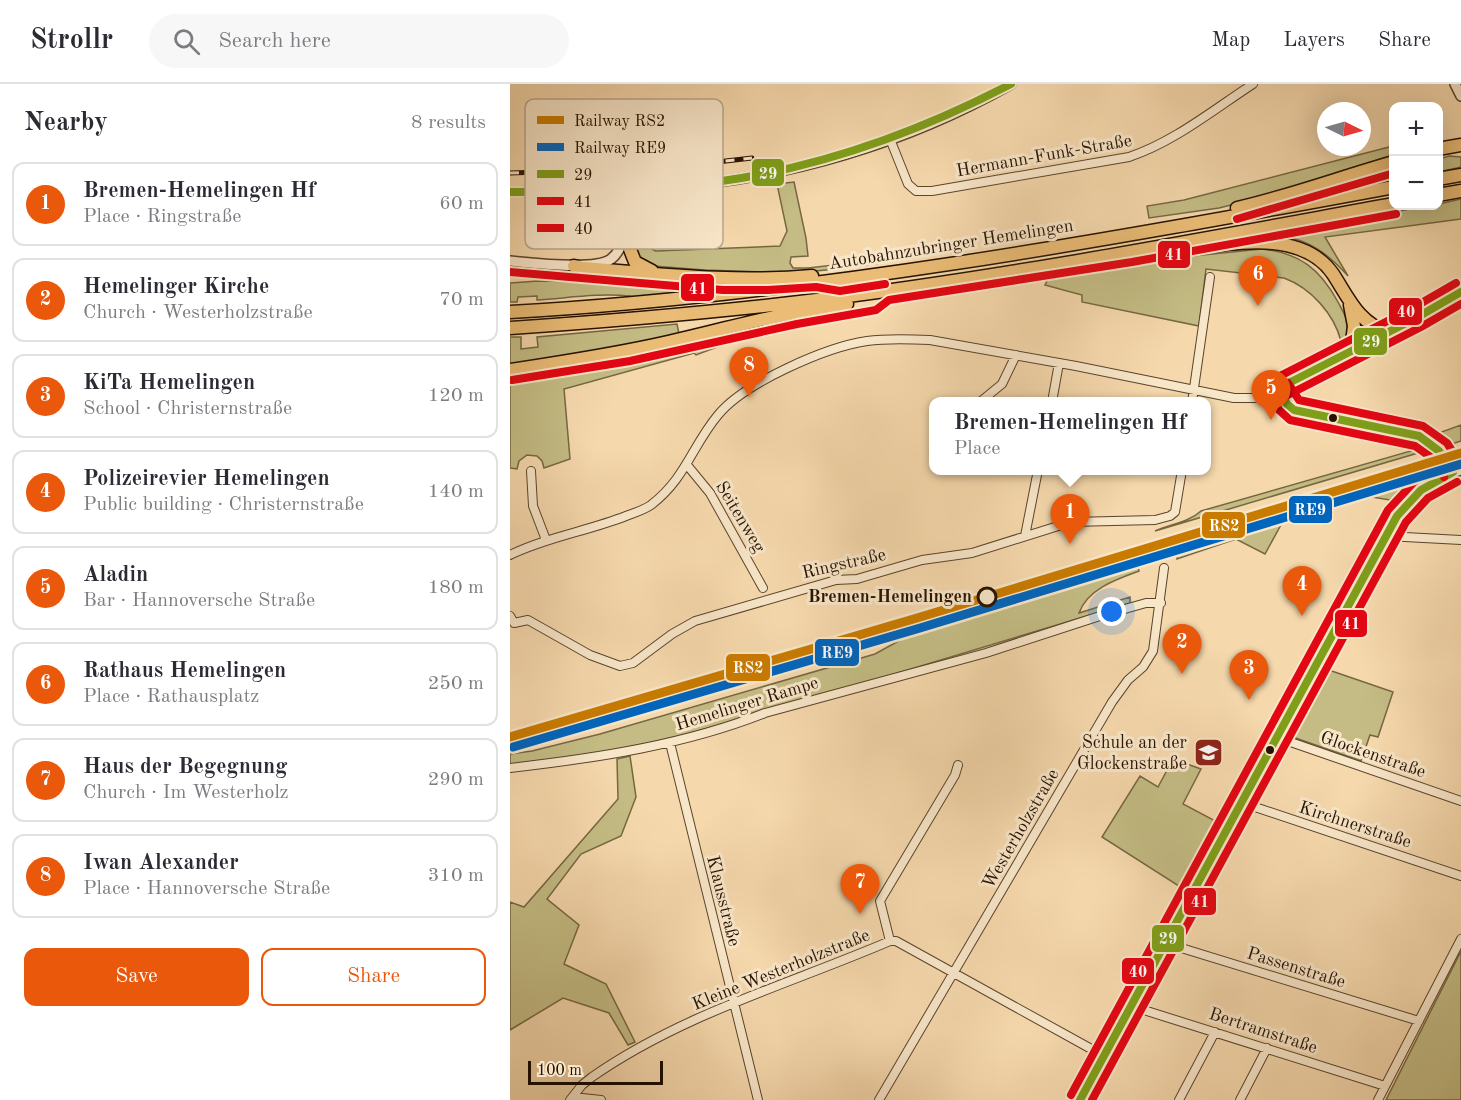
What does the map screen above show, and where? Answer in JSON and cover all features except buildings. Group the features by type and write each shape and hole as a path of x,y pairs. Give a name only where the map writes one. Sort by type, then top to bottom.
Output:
{"main road":[{"path":"1443,148 1461,136"},
{"path":"1443,148 1461,145"},
{"path":"1206,222 1228,210 1278,199 1346,175 1389,163"},
{"path":"1443,178 1459,176"},
{"name":"Autobahnzubringer Hemelingen","path":"510,312 718,296 839,281 993,259 1389,189"},
{"path":"1443,194 1460,191"},
{"name":"Autobahnzubringer Hemelingen","path":"510,328 640,319 885,291 1130,252 1389,205"},
{"path":"1130,252 1153,256 1255,242 1275,242 1295,247 1312,254 1331,271 1349,301 1364,320 1376,329 1388,332 1461,292"},
{"path":"630,249 635,262 661,274"},
{"path":"574,266 723,280 767,280 817,276 839,281"},
{"path":"510,370 585,359 666,343 755,321 873,300 885,291"},
{"path":"1349,301 1354,326 1351,350"}],"street":[{"path":"723,181 778,172 890,139 967,107 1011,84"},
{"name":"Hermann-Funk-Straße","path":"890,139 908,184 916,191 932,191 1129,157 1147,151 1167,141 1253,84"},
{"path":"510,192 525,192"},
{"path":"510,261 574,266 595,264 610,261 620,249"},
{"path":"1193,397 1210,277"},
{"path":"510,555 530,545 606,524 648,507 669,489 687,465 717,416 732,400 776,374 839,348 865,341 930,340 1247,399 1270,393 1388,332"},
{"path":"986,397 1002,384 1016,355"},
{"path":"1053,397 1059,363"},
{"path":"1080,1100 1397,516 1411,497 1434,480 1457,471 1438,448 1419,436 1293,410 1287,404 1279,388"},
{"name":"Seitenweg","path":"687,465 710,493 763,588"},
{"path":"531,471 533,506 546,540"},
{"path":"1025,536 1037,475"},
{"name":"Ringstraße","path":"512,620 528,620 590,655 620,666 633,663 672,634 695,621 836,580 857,579 922,560 972,553 1071,522 1155,520 1170,516 1175,512 1181,475"},
{"path":"1386,536 1461,540"},
{"name":"Westerholzstraße","path":"879,1100 1112,702 1150,658 1161,603 1164,568"},
{"name":"Hemelinger Rampe","path":"510,768 577,760 670,743 741,723 765,713 986,653 1100,616 1146,603 1161,603"},
{"name":"Glockenstraße","path":"1276,737 1461,801"},
{"name":"Klausstraße","path":"670,743 758,1100"},
{"path":"890,941 880,901 958,765"},
{"name":"Kirchnerstraße","path":"1240,802 1461,876"},
{"path":"1378,1100 1461,939"},
{"name":"Kleine Westerholzstraße","path":"572,1099 582,1085 602,1070 658,1038 733,1002 890,941 896,941 1104,1056"},
{"name":"Passenstraße","path":"1165,943 1419,1021"},
{"name":"Bertramstraße","path":"1131,1006 1385,1086"},
{"path":"1179,1100 1215,1032"},
{"path":"1240,1100 1267,1048"},
{"path":"572,1099 601,1100"}],"shaded area":[{"path":"1389,147 1389,156 1247,201 1219,208 1149,218 1147,206 1184,200 1354,156 1371,156 1371,152"},
{"path":"1461,157 1461,167 1443,171 1443,158"},
{"path":"1389,172 1389,181 1307,197 1307,195"},
{"path":"794,182 806,238 808,256 791,257 790,263 793,268 912,256 913,258 794,273 653,266 637,257 634,249 656,251 780,246 787,231 777,184"},
{"path":"1461,199 1461,219 1325,237 1348,276 1334,261 1318,250 1301,241 1282,236 1281,232 1405,210 1443,210 1443,203"},
{"path":"1262,249 1287,254 1298,259 1324,280 1343,312 1348,327 1347,337 1341,341 1333,321 1320,303 1303,288 1284,278 1206,269 1199,326 1082,302 1082,295 1045,285 1048,279 1163,259"},
{"path":"645,276 771,283 624,299 629,296 595,295 537,300 537,296 518,297 517,302 510,302 510,283 538,281 644,283"},
{"path":"677,324 679,334 578,355 510,365 510,337 521,337 521,349 538,347 537,337"},
{"path":"735,333 736,340 696,355 694,353 564,389 570,459 544,468 537,456 527,455 519,461 517,469 510,468 510,380 595,366"},
{"path":"1461,425 1461,441 1449,445 1436,434"},
{"path":"1413,443 1428,450 1155,531 1185,520 1201,511 1411,451"},
{"path":"1434,465 1430,472 1409,486 1396,501 1372,497 1350,500 1282,523 1265,554 1236,539 1177,559 1178,549 1291,514"},
{"path":"1137,562 1139,571 1112,581 1096,591 1089,597 1079,613 1130,597 1130,603 670,739 582,756 510,766 510,754 532,751 600,734 875,654 904,638 1064,589"},
{"path":"1323,668 1393,692 1378,737 1370,735 1361,761 1287,735"},
{"path":"630,756 636,797 621,836 581,854 547,899 579,925 564,964 606,984 635,1042 628,1045 609,1013 563,998 510,1030 510,902 524,907 618,799 617,759"},
{"path":"1173,759 1201,769 1183,804 1221,824 1185,890 1102,837 1140,776 1158,787"},
{"path":"1461,951 1461,1100 1386,1100"}],"railway":[{"path":"723,161 752,158"},
{"path":"510,173 525,173"}],"rail line":[{"name":"RS2","path":"510,737 917,618 1461,453"},
{"name":"RE9","path":"513,747 920,628 1461,464"}],"transit line":[{"name":"29","path":"723,181 792,168 867,146 940,118 1011,84"},
{"name":"41","path":"1237,219 1389,174"},
{"name":"29","path":"510,192 525,192"},
{"name":"41","path":"512,380 630,361 797,324 876,310 889,300 1132,262 1396,214"},
{"name":"41","path":"510,272 723,290 816,287 840,291 885,284"},
{"name":"40","path":"1274,379 1411,309 1456,283"},
{"name":"29","path":"1279,388 1416,318 1461,292"},
{"name":"41","path":"1284,397 1461,304"},
{"name":"40","path":"1288,383 1299,400 1423,426 1447,443 1461,465"},
{"name":"29","path":"1279,388 1287,404 1294,410 1419,436 1439,451 1453,472"},
{"name":"41","path":"1270,393 1279,410 1290,420 1415,446 1432,458 1444,477"},
{"name":"40","path":"1071,1095 1388,510 1414,482 1449,462"},
{"name":"29","path":"1080,1100 1397,516 1421,490 1453,472"},
{"name":"41","path":"1092,1100 1406,522 1428,498 1457,482"}],"place":[{"name":"Rathaus Hemelingen","path":"1258,306"},
{"name":"Iwan Alexander","path":"749,397"},
{"name":"Aladin","path":"1271,420"},
{"name":"Bremen-Hemelingen Hf","path":"1070,544"},
{"name":"Bremen-Hemelingen","path":"987,597"},
{"name":"Polizeirevier Hemelingen","path":"1302,616"},
{"name":"Hemelinger Kirche","path":"1182,674"},
{"name":"KiTa Hemelingen","path":"1249,700"},
{"name":"Schule an der Glockenstraße","path":"1208,753"},
{"name":"Haus der Begegnung","path":"860,914"}]}
